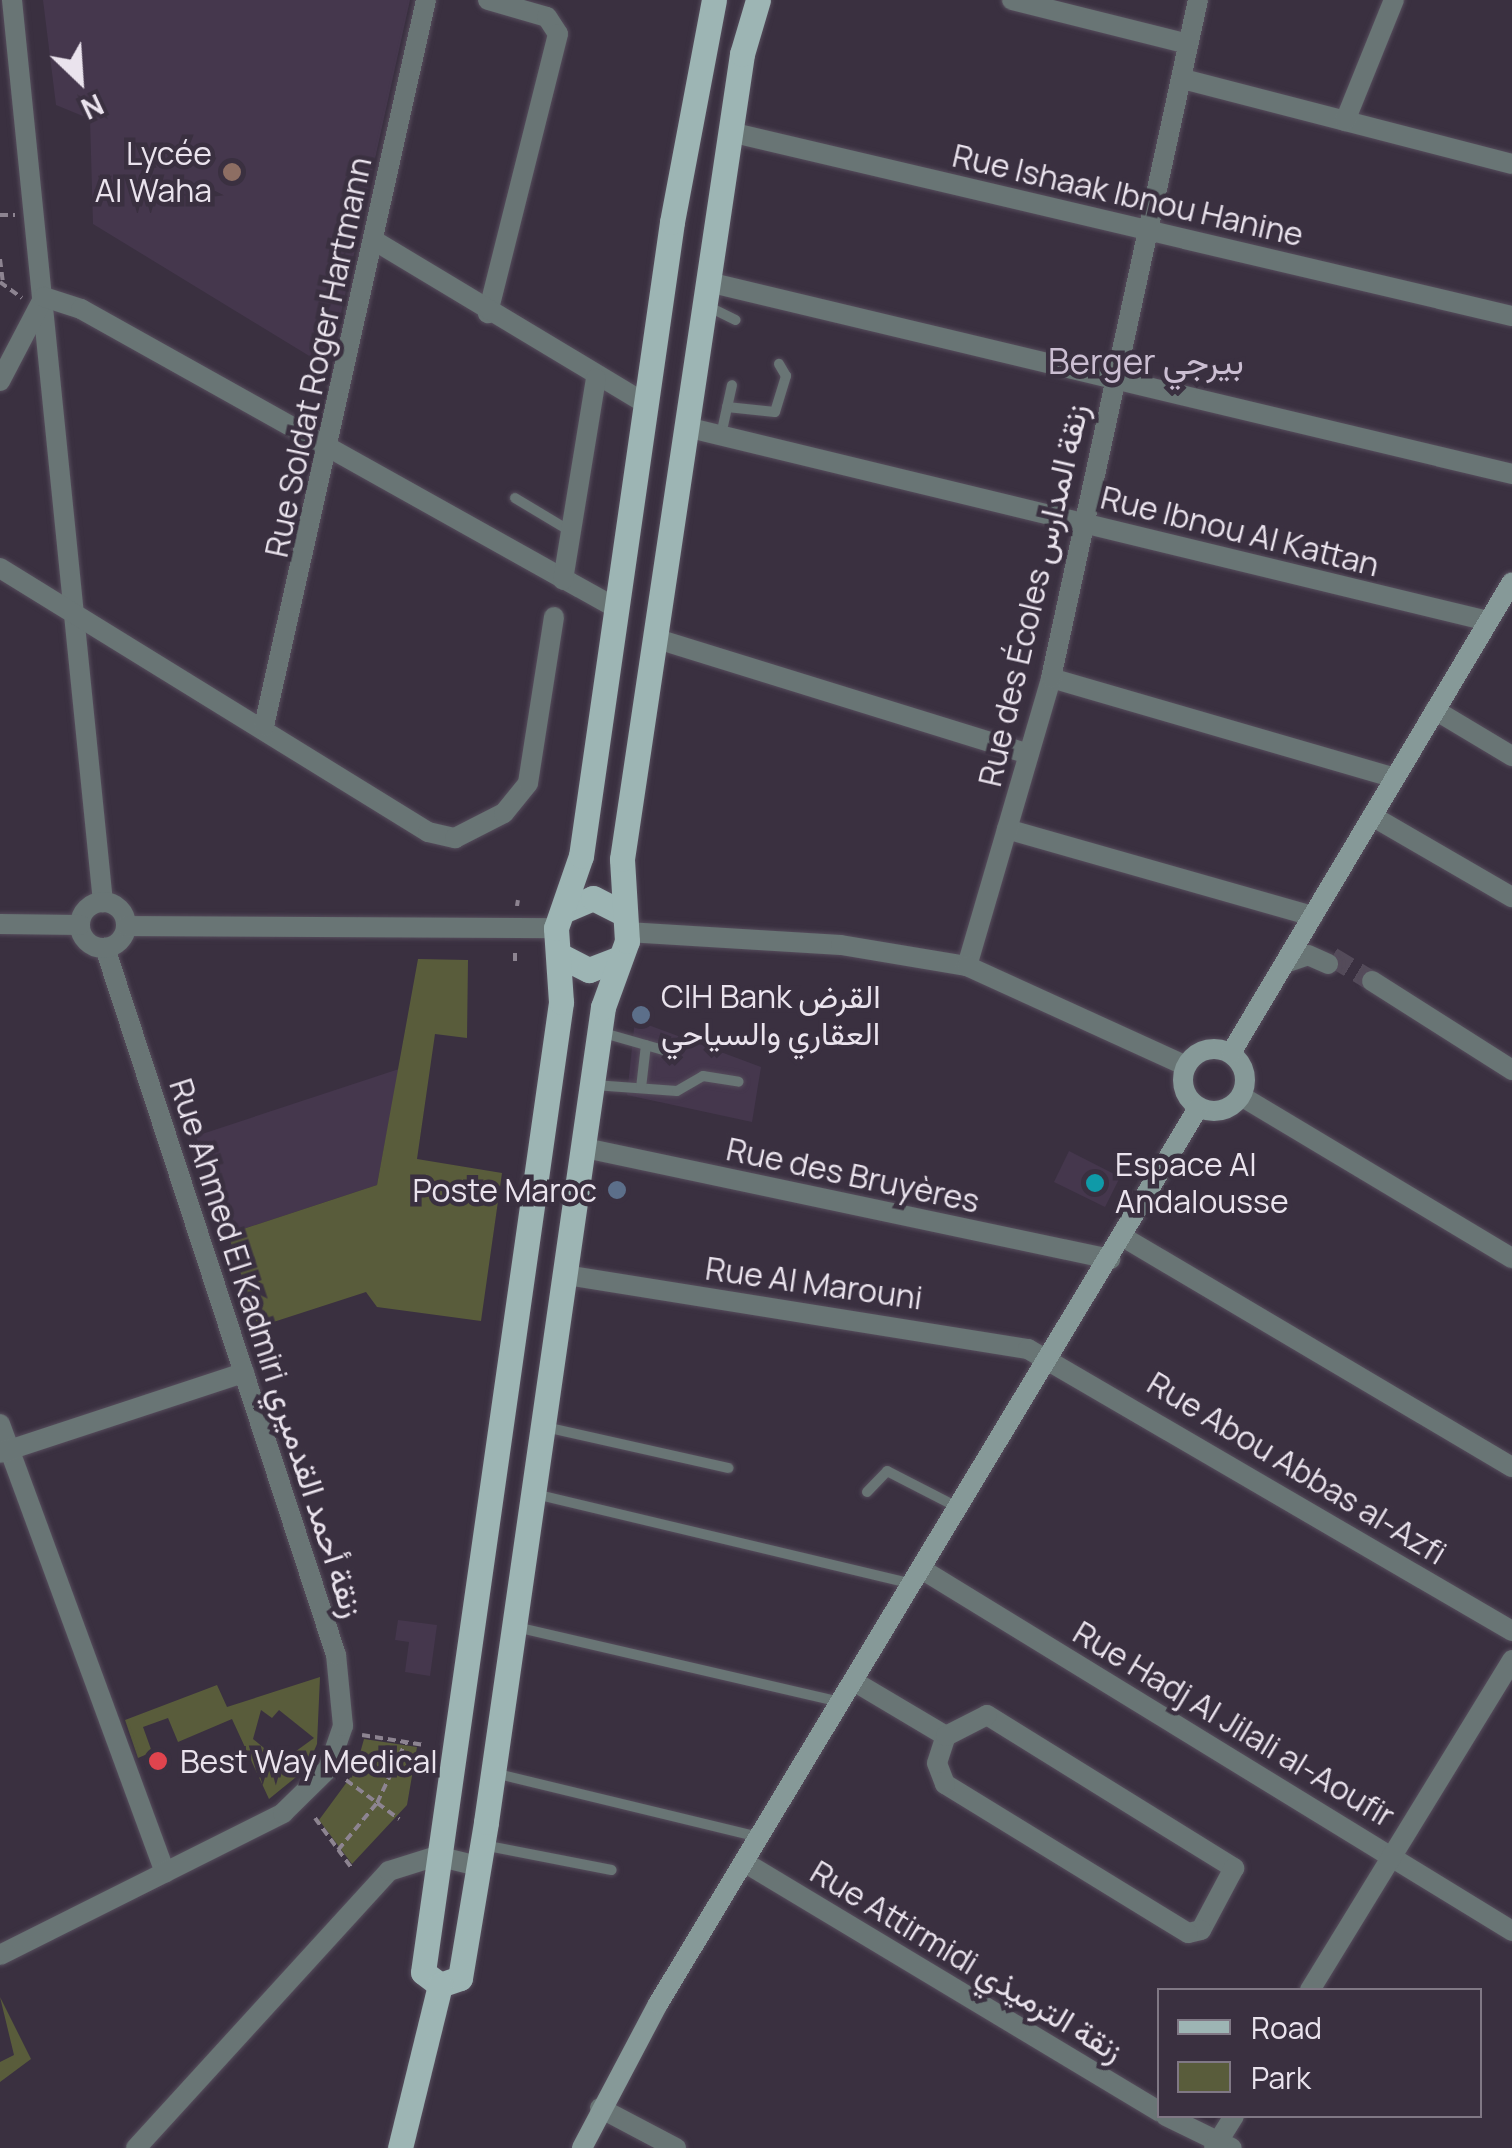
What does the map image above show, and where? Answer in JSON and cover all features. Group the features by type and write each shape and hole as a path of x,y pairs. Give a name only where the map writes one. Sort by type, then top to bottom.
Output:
{"main road":[{"path":"440,1986 424,1972 437,1856 563,956 560,919 616,608 697,64 700,0"},
{"path":"697,64 714,0"},
{"path":"741,0 742,54"},
{"path":"440,1986 460,1978 480,1856 600,1032 623,922 654,638 742,54 758,0"},
{"path":"1232,1054 1512,582"},
{"path":"560,919 593,898 623,922"},
{"path":"563,956 590,970 617,959"},
{"path":"1206,1050 1232,1054 1245,1073 1241,1096 1222,1110 1198,1108 1184,1089 1186,1066 1206,1050"},
{"path":"582,2148 600,2108 744,1862 1051,1358 1198,1108"},
{"path":"400,2148 440,1986"}],"street":[{"path":"0,924 80,925 103,902 79,619 41,303 12,0"},
{"name":"Rue Soldat Roger Hartmann","path":"264,726 330,450 426,0"},
{"path":"488,0 547,17 558,34 488,313"},
{"path":"1012,0 1188,44"},
{"name":"Rue des Écoles زنقة المدارس","path":"966,966 1050,678 1198,0"},
{"path":"1345,120 1394,0"},
{"path":"1183,79 1512,164"},
{"name":"Rue Ishaak Ibnou Hanine","path":"730,132 1512,316"},
{"path":"375,241 596,379 645,403"},
{"path":"707,293 1115,377 1512,474"},
{"path":"0,381 41,303"},
{"path":"41,303 137,337 330,450 616,608"},
{"path":"563,580 596,379"},
{"name":"Rue Ibnou Al Kattan","path":"686,427 1488,621"},
{"path":"0,568 79,619 264,726 428,832 468,834 518,800 528,783 554,616"},
{"path":"654,638 1028,754"},
{"path":"1050,678 1395,778"},
{"path":"1435,710 1512,756"},
{"path":"1372,816 1512,897"},
{"path":"1007,829 1311,919 1330,961 1308,955 1285,963"},
{"path":"103,902 122,911 126,926"},
{"path":"80,925 85,940 105,948 126,926 560,919"},
{"path":"623,922 841,945 966,966 1186,1066"},
{"name":"Rue Ahmed El Kadmiri زنقة أحمد القدميري","path":"105,948 342,1677 343,1726 337,1775"},
{"path":"1374,988 1512,1070"},
{"path":"1241,1096 1512,1258"},
{"name":"Rue des Bruyères","path":"585,1148 1110,1260"},
{"path":"1123,1237 1512,1468"},
{"name":"Rue Al Marouni","path":"566,1275 908,1326 1051,1358"},
{"name":"Rue Abou Abbas al-Azfi","path":"1051,1358 1512,1631"},
{"path":"5,1452 244,1374"},
{"path":"0,1424 5,1452 165,1873"},
{"name":"Rue Hadj Al Jilali al-Aoufir","path":"919,1577 1392,1855 1512,1932"},
{"path":"1311,1988 1512,1660"},
{"path":"855,1682 946,1736"},
{"path":"987,1715 1226,1860 1233,1877 1201,1930 1188,1933 945,1784 937,1763 946,1736 987,1715"},
{"path":"0,1955 284,1813 337,1775"},
{"path":"136,2148 389,1871 437,1856 480,1856"},
{"name":"Rue Attirmidi زنقة الترميذي","path":"744,1862 1157,2110"},
{"path":"600,2108 676,2148"},
{"path":"1170,2118 1221,2147 1233,2118"}],"lane":[{"path":"707,293 736,320"},
{"path":"727,407 776,412 786,376 779,364"},
{"path":"721,436 732,385"},
{"path":"515,498 571,532"},
{"path":"600,1032 670,1052"},
{"path":"641,1088 646,1045"},
{"path":"593,1084 677,1092 703,1076 739,1082"},
{"path":"544,1427 728,1468"},
{"path":"868,1492 887,1471 960,1508"},
{"path":"534,1493 919,1577"},
{"path":"514,1626 842,1703"},
{"path":"493,1773 759,1837"},
{"path":"480,1856 612,1870"}],"path":[{"path":"0,259 1,283 41,303"},
{"path":"515,948 515,962"},
{"path":"362,1735 424,1745"},
{"path":"338,1850 377,1803 406,1742"},
{"path":"337,1775 399,1819"},
{"path":"316,1818 352,1870"}],"shaded area":[{"name":"Lycée Al Waha","path":"43,0 410,0 329,368 93,224 90,119 56,105"},
{"path":"635,1020 761,1067 752,1122 627,1095"},
{"path":"399,1069 377,1185 228,1234 196,1136"},
{"name":"Espace Al Andalousse","path":"1069,1151 1120,1177 1105,1207 1054,1182"},
{"path":"398,1620 437,1625 430,1676 405,1672 409,1642 395,1640"}],"green space":[{"path":"418,959 468,960 467,1038 435,1034 417,1159 502,1173 481,1321 377,1307 366,1292 258,1327 228,1234 377,1185"},
{"path":"320,1677 317,1744 306,1769 269,1799 232,1719 178,1742 168,1718 143,1727 152,1752 138,1758 125,1720 217,1685 227,1707","holes":["261,1710 272,1718 279,1710 314,1738 281,1762 253,1739"]},
{"path":"364,1739 417,1747 407,1805 352,1864 319,1820 355,1771"},
{"path":"0,1997 31,2059 0,2082 0,2062 14,2055"}],"tunnel":[{"path":"1332,957 1372,981"}],"place":[{"name":"Lycée Al Waha","path":"232,172"},
{"name":"CIH Bank القرض العقاري والسياحي","path":"641,1015"},
{"name":"Espace Al Andalousse","path":"1095,1183"},
{"name":"Poste Maroc","path":"617,1190"},
{"name":"Best Way Medical","path":"158,1761"}],"district":[{"name":"Berger بيرجي","path":"1146,361"}]}
